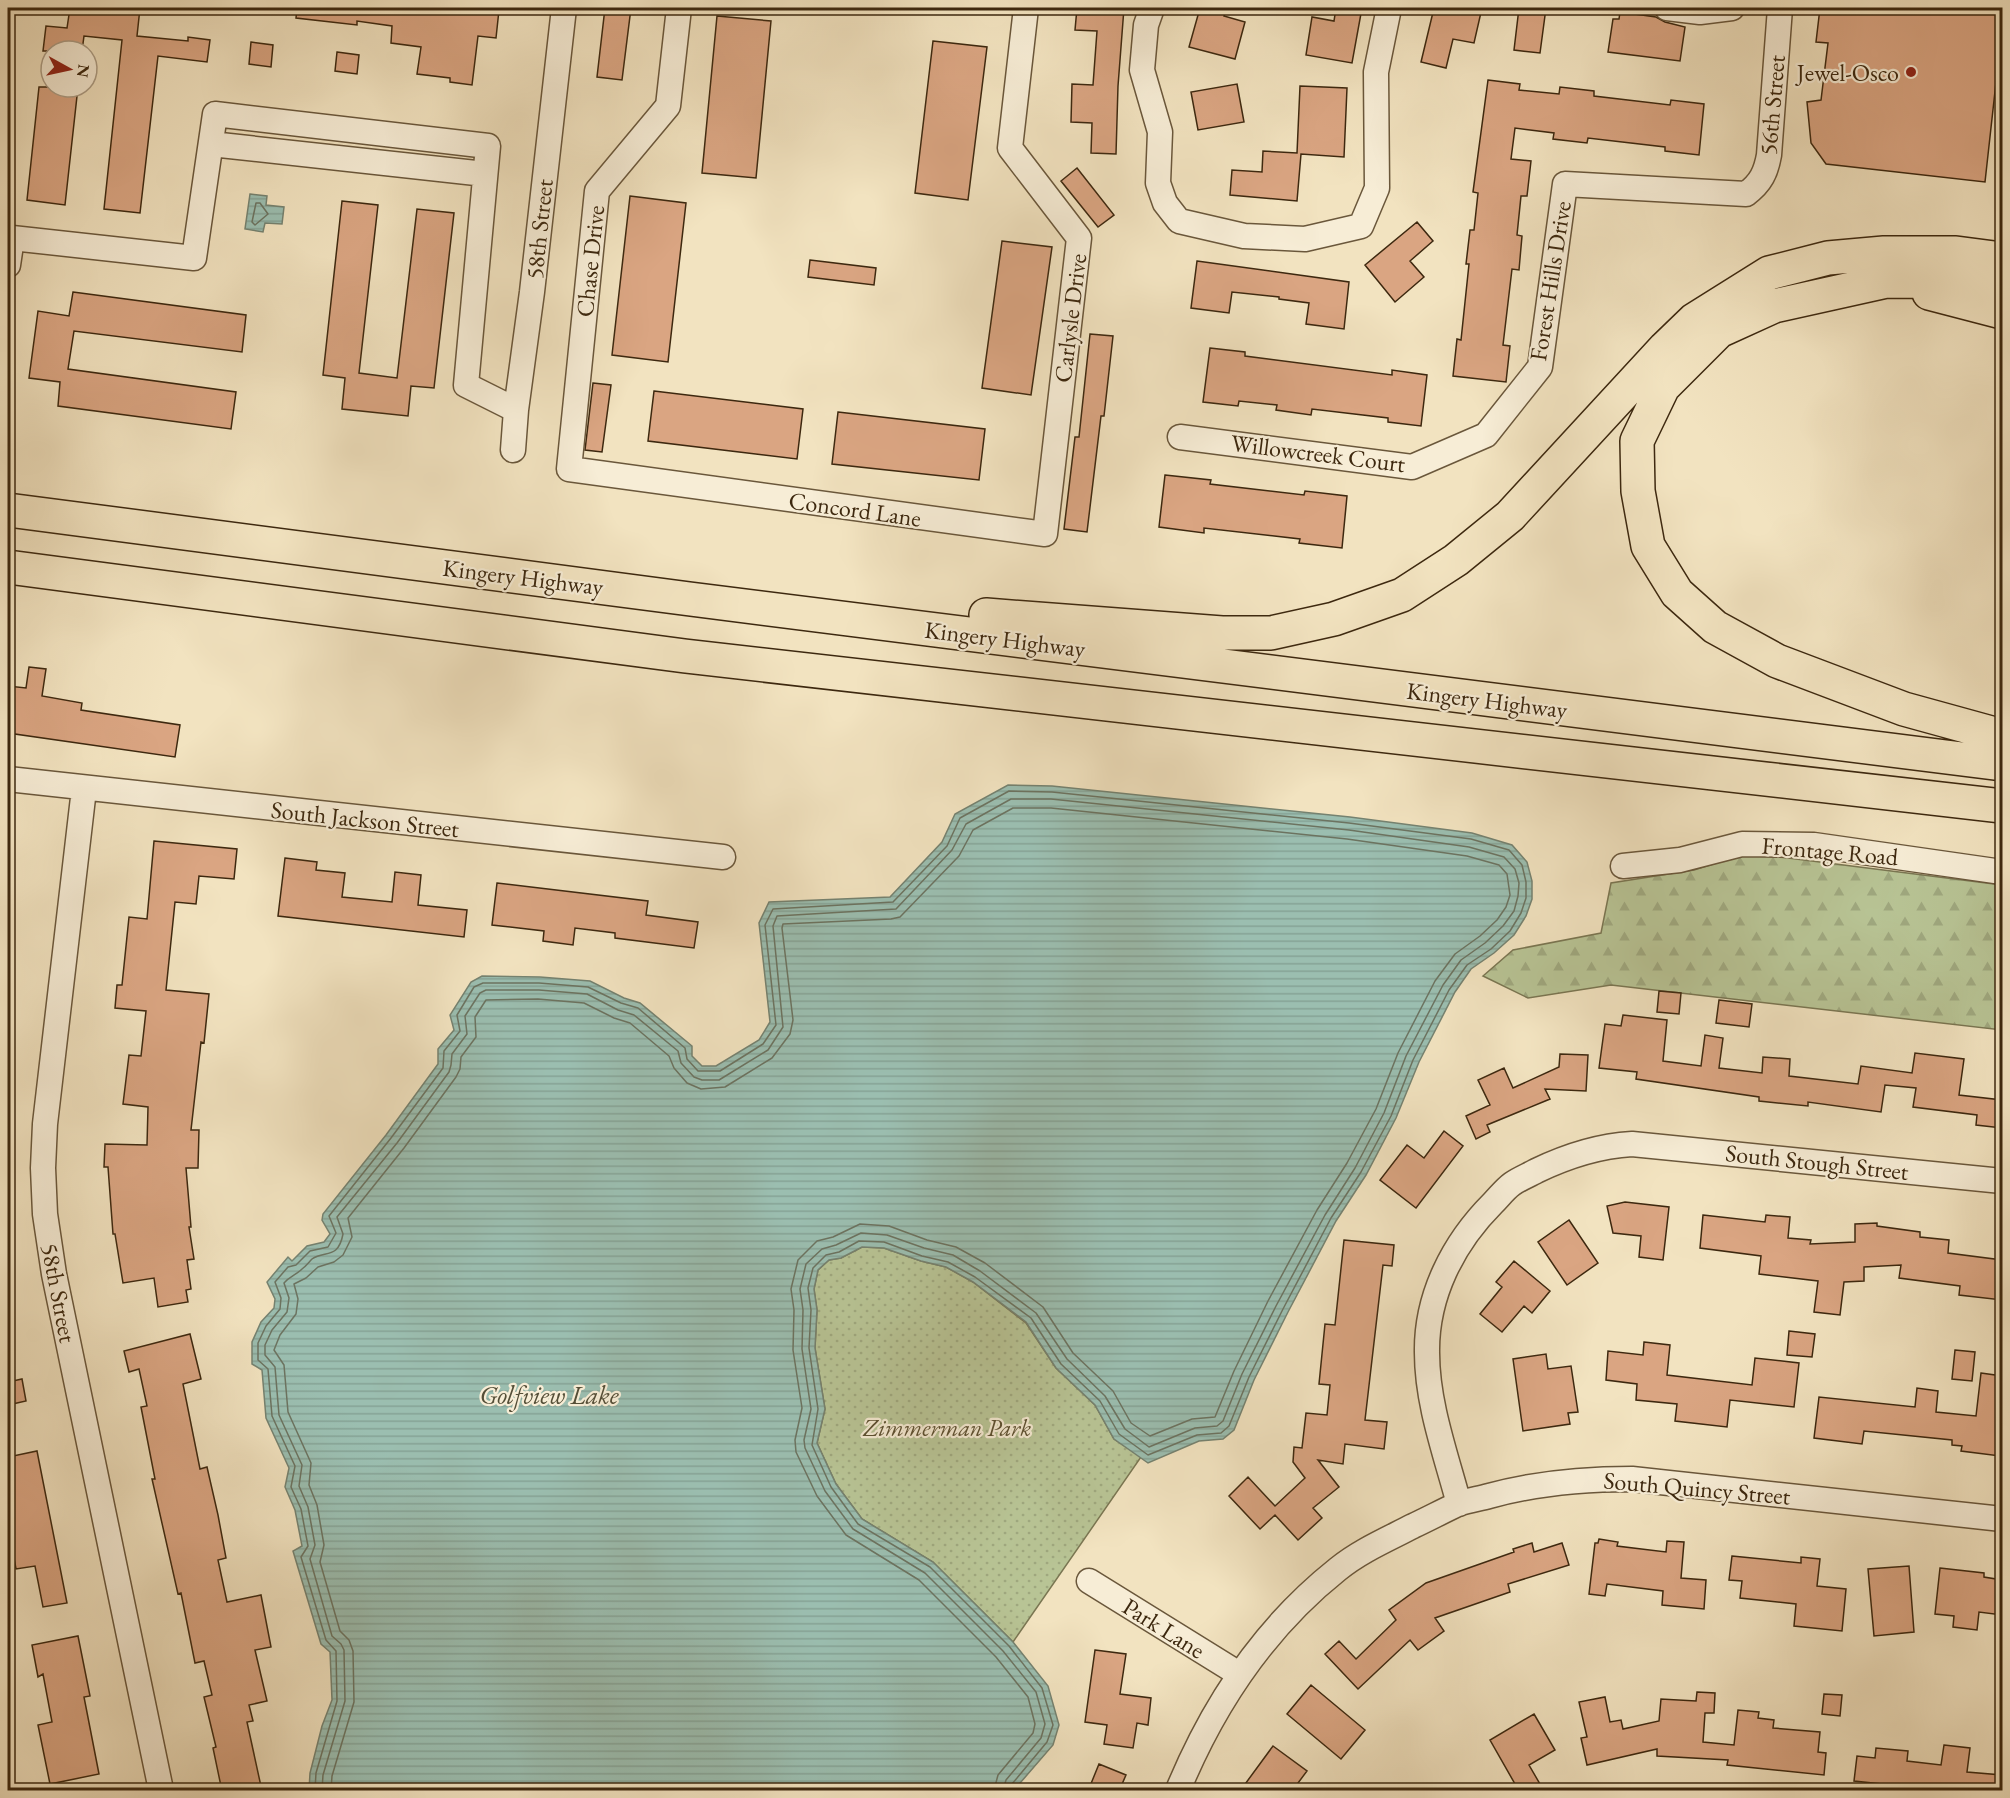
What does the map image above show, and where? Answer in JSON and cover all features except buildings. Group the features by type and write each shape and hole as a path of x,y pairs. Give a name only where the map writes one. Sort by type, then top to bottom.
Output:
{"highway":[{"path":"690,599 982,615 1222,633 1271,633 1334,619 1402,595 1456,561 1510,516 1665,348 1694,320 1769,273 1828,258 1884,253 1956,253 2002,259"},
{"path":"1887,281 2002,312"},
{"path":"2002,282 1887,281 1774,306 1719,331 1663,387 1637,441 1638,491 1648,546 1677,593 1715,627 1777,661 1904,709 2002,736"},
{"name":"Kingery Highway","path":"8,510 690,599 2002,764"},
{"name":"Kingery Highway","path":"8,567 684,656 2002,807"}],"street":[{"name":"58th Street","path":"513,450 564,8"},
{"name":"Chase Drive","path":"569,469 597,190 668,106 679,8"},
{"name":"Carlysle Drive","path":"1026,8 1010,148 1079,238 1056,437"},
{"path":"1152,8 1146,25 1142,70 1160,132 1158,183 1166,203 1179,221 1244,236 1305,239 1361,226 1377,188 1376,72 1389,8"},
{"path":"1667,8 1700,12 1732,8"},
{"name":"56th Street","path":"1746,194 1757,186 1767,170 1780,8"},
{"path":"8,265 12,238 194,258 211,144 486,174 466,385 516,410"},
{"name":"Forest Hills Drive","path":"1486,435 1540,367 1564,184 1746,194"},
{"name":"Willowcreek Court","path":"1180,436 1412,467 1486,435"},
{"name":"Concord Lane","path":"569,469 1045,534 1056,437"},
{"name":"South Jackson Street","path":"8,779 723,858"},
{"name":"58th Street","path":"84,789 45,1124 43,1168 45,1214 54,1274 161,1791"},
{"name":"Frontage Road","path":"1623,866 1680,860 1742,844 1752,844 1814,845 2002,872"},
{"name":"South Stough Street","path":"1459,1504 1428,1383 1426,1352 1429,1321 1437,1288 1451,1257 1480,1215 1512,1184 1574,1154 1615,1145 1632,1144 2002,1181"},
{"name":"South Quincy Street","path":"1178,1791 1200,1740 1239,1674 1284,1618 1339,1568 1378,1544 1459,1504 1554,1482 1632,1479 2002,1519"},
{"name":"Park Lane","path":"1089,1581 1239,1674"}],"green space":[{"path":"1748,853 2002,885 2002,1030 1611,985 1528,998 1483,976 1513,950 1601,933 1611,883 1694,870"},
{"name":"Zimmerman Park","path":"862,1247 884,1248 946,1267 973,1282 1026,1323 1056,1368 1095,1405 1114,1439 1141,1457 1013,1642 933,1562 862,1519 836,1484 817,1443 825,1409 815,1348 817,1310 814,1289 818,1270 829,1260 841,1258"}],"water":[{"path":"250,194 267,196 266,205 284,207 282,224 265,223 263,232 245,229"},
{"name":"Golfview Lake","path":"1008,785 1052,786 1350,817 1472,833 1512,845 1527,862 1532,881 1532,899 1526,916 1514,935 1471,969 1455,992 1419,1062 1396,1118 1366,1175 1336,1221 1288,1312 1254,1380 1234,1430 1223,1439 1199,1441 1148,1463 1114,1439 1095,1405 1056,1368 1026,1322 973,1282 946,1267 884,1248 862,1247 841,1258 829,1260 818,1270 814,1289 817,1310 815,1348 825,1409 817,1443 836,1484 862,1519 933,1562 1013,1642 1048,1686 1059,1725 1053,1745 1014,1790 309,1790 310,1773 322,1726 332,1700 330,1652 321,1644 293,1551 302,1546 295,1510 285,1487 289,1468 266,1418 262,1370 252,1364 252,1342 261,1322 274,1308 275,1299 267,1282 288,1257 292,1261 307,1246 324,1242 330,1234 322,1220 323,1214 386,1135 438,1064 438,1049 454,1030 450,1015 471,982 482,976 590,981 624,998 640,1003 692,1046 692,1056 702,1066 716,1066 759,1040 770,1022 759,923 769,902 890,897 942,842 955,814"}],"place":[{"name":"Jewel-Osco","path":"1911,72"}]}
